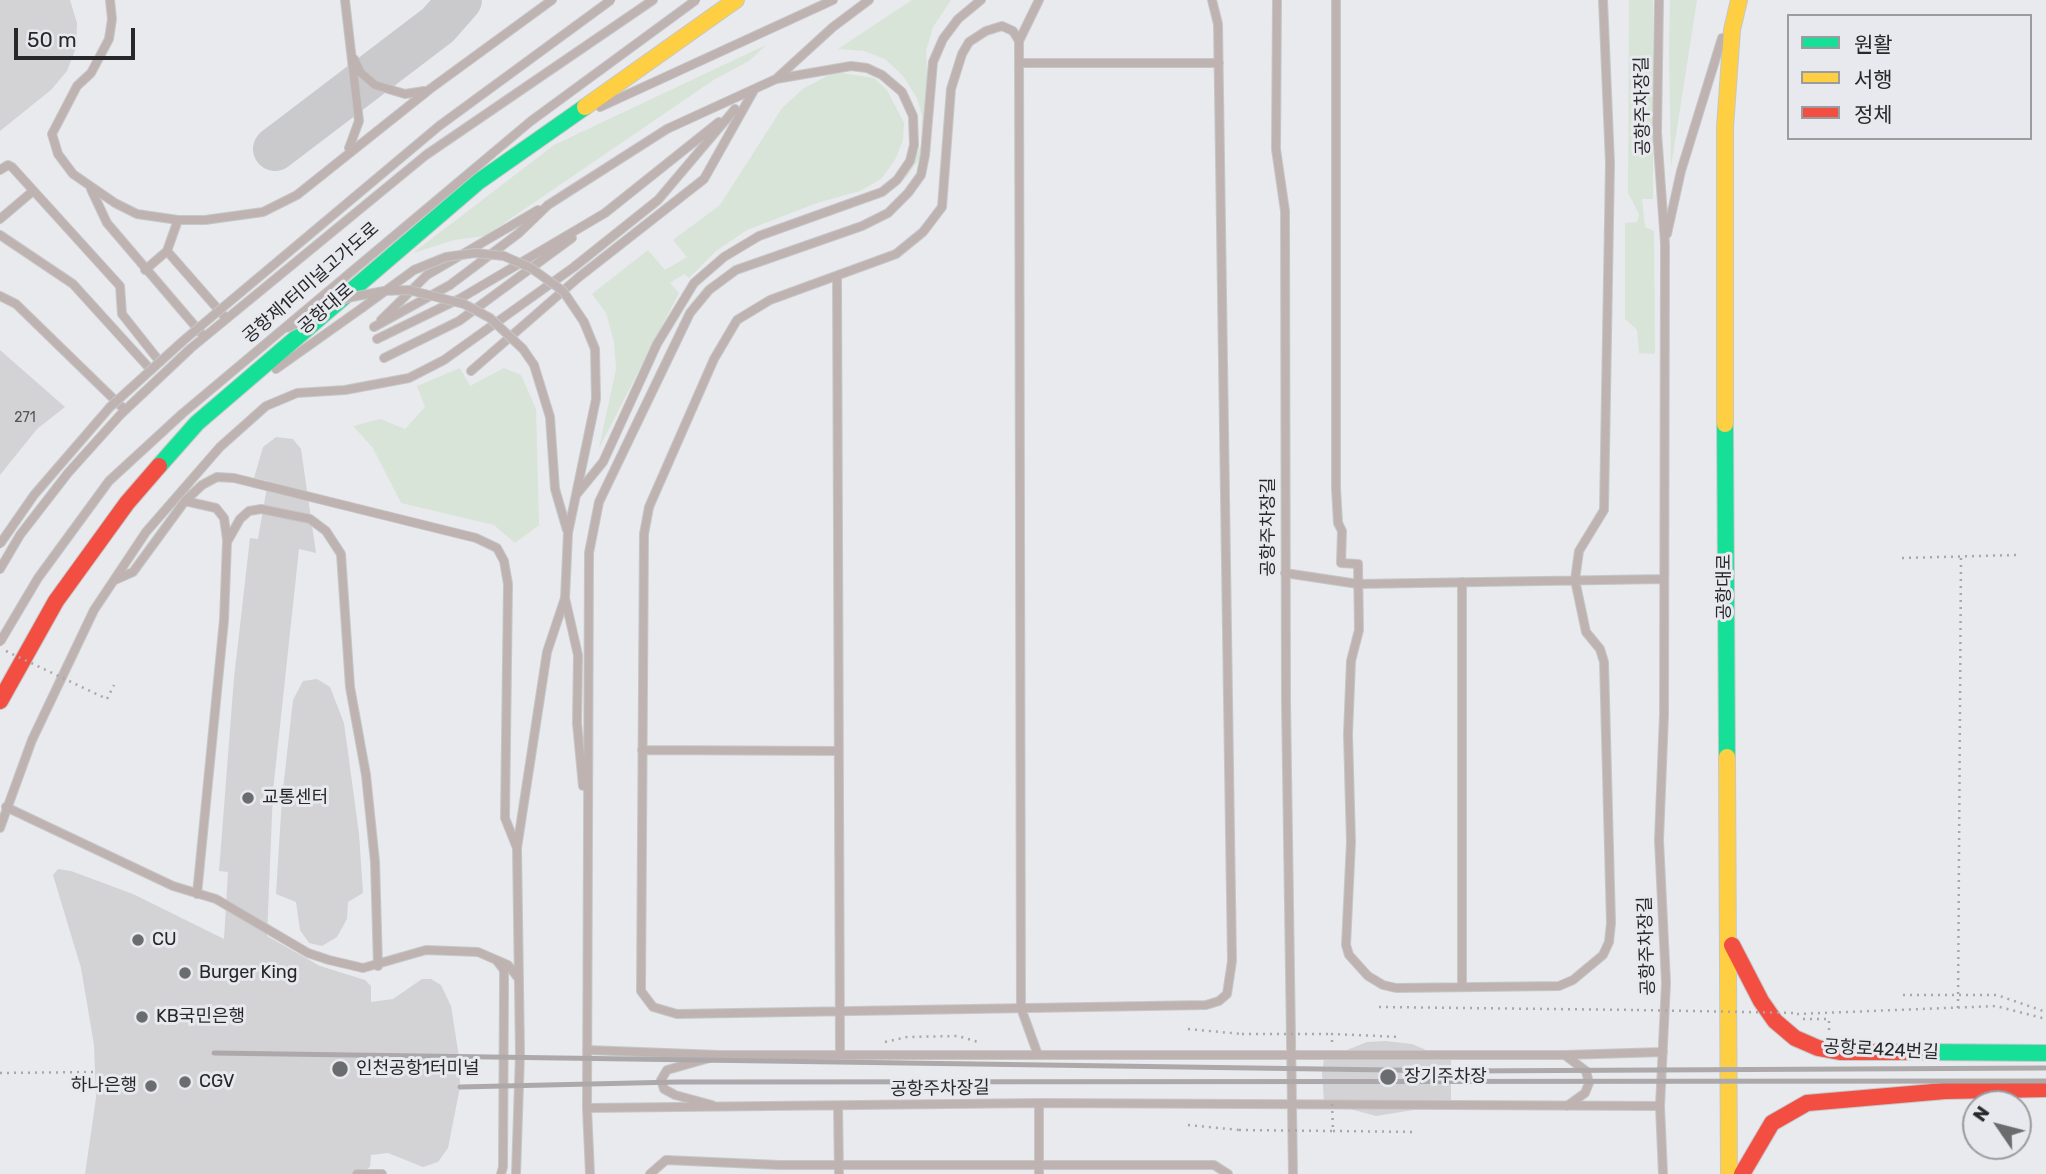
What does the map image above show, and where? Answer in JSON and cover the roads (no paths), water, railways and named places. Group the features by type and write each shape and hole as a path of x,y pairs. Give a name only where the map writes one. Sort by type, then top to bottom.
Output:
{"street":[{"name":"공항대로","path":"0,701 55,601 127,503 197,423 468,190 736,0"},
{"name":"공항대로","path":"1729,1174 1725,153 1732,30 1738,0"},
{"name":"공항로424번길","path":"1730,941 1761,1001 1775,1021 1806,1044 1840,1052 2046,1053"},
{"path":"1742,1174 1772,1123 1807,1103 1945,1091 2046,1089"}],"lane":[{"path":"110,0 109,39 90,73 77,86 52,134 58,154 73,174 91,189 137,214 178,220 205,220 263,212 297,195 430,89 552,0"},
{"path":"342,158 354,141 359,121 345,0"},
{"path":"0,544 42,485 110,407 151,370 439,126 611,0"},
{"path":"0,569 20,535 68,473 125,410 225,318 426,155 653,0"},
{"name":"공항제1터미널고가도로","path":"0,642 38,579 109,481 183,413 531,121 696,0"},
{"path":"548,131 833,0"},
{"path":"548,205 519,233 450,285 374,327 426,275 548,205 667,129 776,79 833,27 869,0"},
{"path":"590,1174 587,1108 587,834 591,531 598,502 690,313 709,290 736,270 880,218 908,193 920,175 925,155 933,62 943,39 958,19 981,0"},
{"path":"1038,1055 1021,1008 1019,41 1039,0"},
{"path":"1019,41 1013,31 1002,26 986,31 969,42 956,66 942,207 923,232 896,254 770,300 737,320 714,359 649,507 644,534 641,991 653,1007 677,1014 1206,1005 1219,1002 1227,994 1230,981 1219,62 1218,24 1212,0"},
{"path":"1336,0 1336,488 1338,523 1342,531 1341,563 1357,564 1359,630 1352,661 1348,734 1351,842 1346,945 1357,966 1383,985 1396,988 1559,986 1573,980 1603,955 1609,942 1611,923 1604,662 1600,649 1586,632 1575,580 1578,551 1604,510 1610,163 1603,0"},
{"name":"공항주차장길","path":"1659,0 1657,132 1665,244 1664,579 1659,840 1665,983 1660,1107 1663,1174"},
{"path":"1665,244 1710,70 1738,0"},
{"name":"공항주차장길","path":"1276,2 1276,149 1285,211 1285,573 1293,1174"},
{"path":"350,46 361,73 375,85 405,94 430,89"},
{"path":"1019,63 1219,62"},
{"path":"576,495 603,461 657,344 694,283 724,257 759,236 882,192 897,180 910,161 914,145 914,116 902,92 882,75 867,68 851,66 776,79"},
{"path":"0,828 6,807 61,679 94,610 146,532 202,468 266,406 297,393 345,390 409,378 444,360 574,267 658,200 754,90"},
{"path":"471,371 579,277 704,179 754,90"},
{"path":"384,358 459,321 605,213 735,109"},
{"path":"0,170 8,165 12,167 120,285 124,318 160,362"},
{"path":"91,189 107,223 204,337"},
{"path":"0,219 33,191"},
{"path":"377,339 461,299 605,213"},
{"path":"145,270 167,251 178,220"},
{"path":"0,235 80,291 151,370"},
{"path":"167,251 225,318"},
{"path":"197,423 414,270 446,257 475,253 504,256 531,268 563,291 584,321 595,349 596,398 568,533 565,598 578,655 577,723 587,834"},
{"path":"837,276 840,1055"},
{"path":"274,336 347,298 384,291 409,290 464,304 490,318 523,349 534,365 550,417 555,489 568,533"},
{"path":"0,296 16,304 125,410"},
{"path":"113,582 133,572 185,501 217,477 234,478 476,538 497,548 504,561 508,584 505,818 517,848"},
{"path":"185,501 216,508 224,518 227,542 223,632 197,894"},
{"path":"227,542 240,519 249,511 261,509 310,519 326,531 341,554 350,687 366,775 374,862 378,966"},
{"path":"1285,573 1357,583 1664,579"},
{"path":"1462,582 1462,987"},
{"path":"515,1172 519,979 517,848 547,652 565,598"},
{"path":"642,750 839,751"},
{"path":"6,807 173,886 216,899 308,953 363,968 378,966 426,950 478,951 508,965 519,979"},
{"path":"497,961 504,970 503,1167 500,1174"},
{"name":"공항주차장길","path":"587,1049 719,1055 1565,1055 1664,1052"},
{"path":"718,1107 675,1095 664,1089 660,1080 667,1070 719,1055"},
{"path":"1565,1055 1586,1071 1590,1083 1586,1093 1567,1106"},
{"path":"1039,1103 1039,1169"},
{"name":"공항주차장길","path":"587,1108 1039,1103 1660,1107"},
{"path":"838,1107 839,1174"},
{"path":"650,1174 666,1160 779,1165 1039,1169 1214,1165 1228,1174"},
{"path":"357,1174 379,1174"}],"railway":[{"path":"214,1053 1459,1071 2046,1068"},
{"path":"460,1087 677,1082 2046,1081"}],"place":[{"name":"교통센터","path":"248,798"},
{"name":"CU","path":"138,940"},
{"name":"Burger King","path":"185,973"},
{"name":"KB국민은행","path":"142,1017"},
{"name":"인천공항1터미널","path":"340,1069"},
{"name":"장기주차장","path":"1388,1077"},
{"name":"CGV","path":"185,1082"},
{"name":"하나은행","path":"151,1086"}]}
